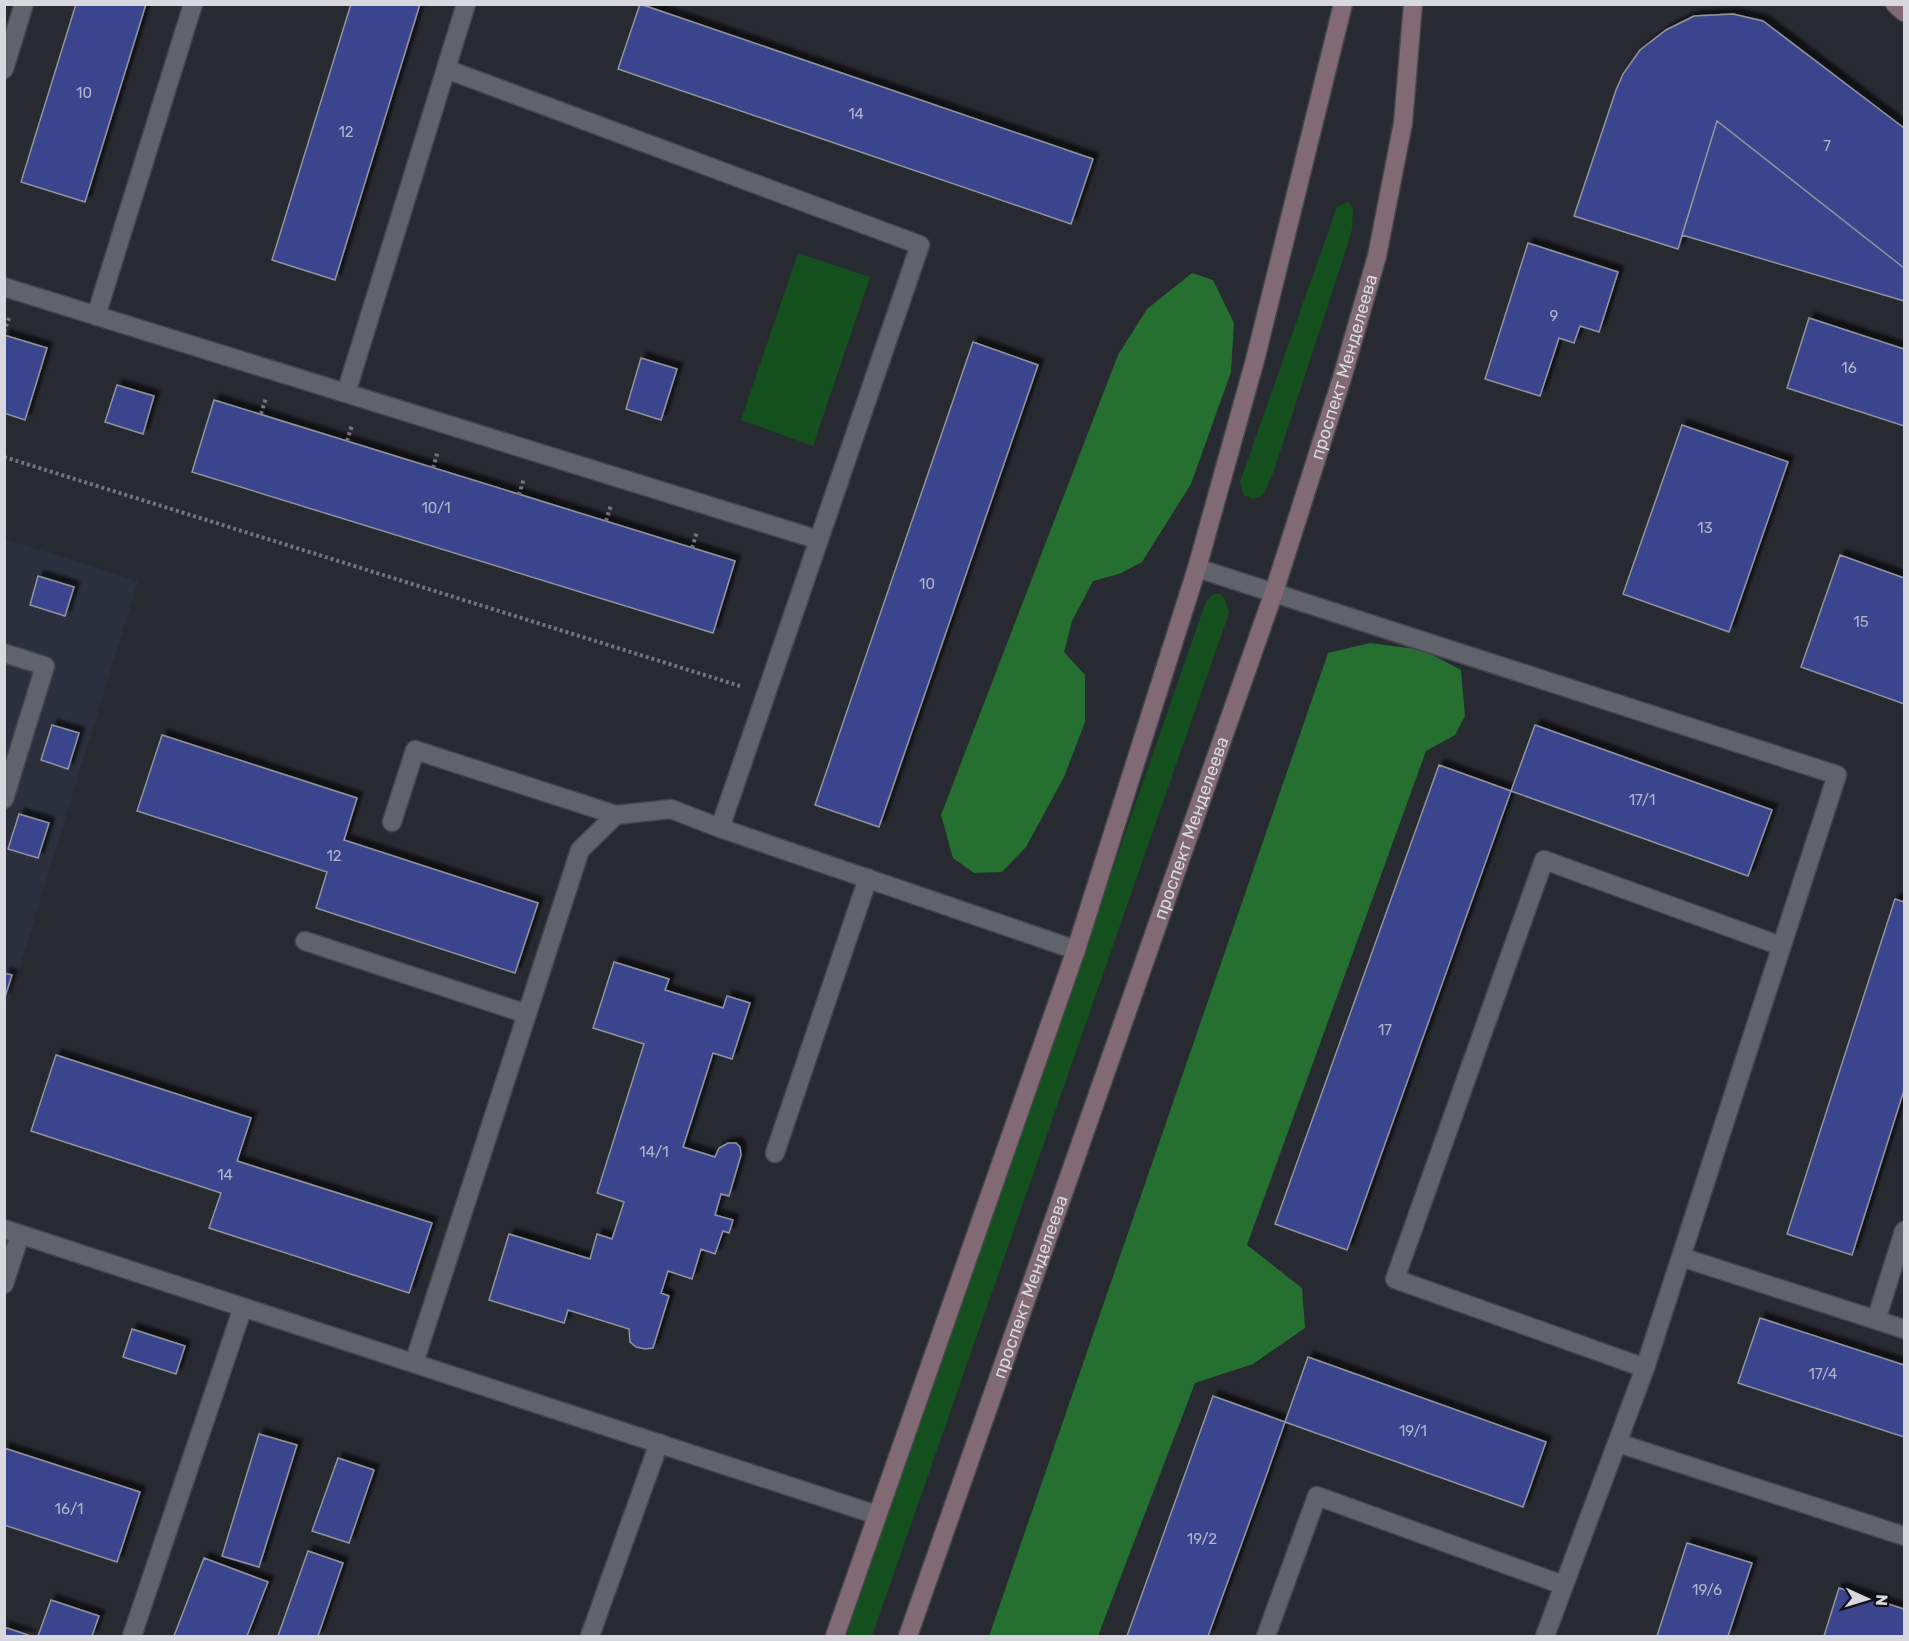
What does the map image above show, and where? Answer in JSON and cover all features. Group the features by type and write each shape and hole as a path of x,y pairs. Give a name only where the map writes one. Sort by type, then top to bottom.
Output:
{"main road":[{"path":"835,1636 1076,950 1197,568 1255,360 1343,4"},
{"name":"проспект Менделеева","path":"908,1636 1274,592 1342,378 1377,256 1403,123 1413,4"},
{"path":"1895,4 1905,12"}],"lane":[{"path":"4,69 24,4"},
{"path":"96,316 193,4"},
{"path":"346,393 466,4"},
{"path":"446,69 920,245 720,828"},
{"path":"4,287 819,540"},
{"path":"1197,568 1837,775 1645,1368 1545,1636"},
{"path":"4,653 45,666 4,799"},
{"path":"392,822 415,750 616,815 671,809 720,828 1076,950"},
{"path":"414,1363 580,850 616,815"},
{"path":"1645,1368 1395,1279 1544,860 1781,946"},
{"path":"775,1153 868,878"},
{"path":"305,941 527,1014"},
{"path":"1876,1320 1905,1231"},
{"path":"4,1284 12,1232 877,1515"},
{"path":"1681,1257 1905,1329"},
{"path":"132,1636 243,1307"},
{"path":"590,1636 659,1443"},
{"path":"1618,1443 1905,1536"},
{"path":"1266,1636 1317,1496 1563,1585"}],"path":[{"path":"4,457 766,694"}],"shaded area":[{"path":"5,539 138,581 5,1015"}],"green space":[{"path":"1348,202 1353,208 1352,229 1343,259 1273,473 1263,495 1253,499 1243,495 1240,482 1337,207"},
{"path":"798,253 870,277 813,446 741,420"},
{"path":"1192,273 1213,280 1234,323 1231,372 1191,484 1142,562 1119,574 1093,581 1072,621 1064,652 1085,675 1085,722 1064,777 1026,847 1002,872 974,873 953,858 941,815 1118,355 1147,309"},
{"path":"1213,594 1221,594 1229,613 872,1636 846,1636 1204,607"},
{"path":"1370,643 1423,650 1461,670 1465,716 1455,735 1426,751 1247,1245 1302,1288 1305,1328 1253,1364 1195,1383 1098,1636 989,1636 1328,653"}],"building":[{"path":"76,4 146,4 85,202 21,182"},
{"path":"351,4 420,4 335,280 272,260"},
{"path":"640,4 1093,159 1071,224 618,69"},
{"path":"1733,14 1763,21 1904,128 1904,268 1717,121 1678,249 1574,216 1616,90 1623,74 1640,50 1666,30 1694,16"},
{"path":"1717,121 1904,268 1904,301 1682,235"},
{"path":"1528,243 1618,272 1599,332 1580,326 1574,343 1559,338 1540,396 1485,379"},
{"path":"1809,318 1904,349 1904,426 1787,388"},
{"path":"4,335 47,348 25,420 4,413"},
{"path":"973,342 1038,365 879,827 815,805"},
{"path":"641,358 677,369 661,420 626,409"},
{"path":"117,385 154,396 143,434 105,422"},
{"path":"214,400 735,561 713,633 192,472"},
{"path":"1682,425 1788,462 1729,632 1623,594"},
{"path":"1840,555 1904,578 1904,704 1801,667"},
{"path":"38,576 74,587 65,616 30,605"},
{"path":"52,725 79,733 68,769 41,760"},
{"path":"1535,725 1772,810 1748,876 1511,791"},
{"path":"162,735 357,798 344,840 538,903 515,973 316,908 327,872 137,811"},
{"path":"1439,765 1511,791 1347,1250 1275,1224"},
{"path":"19,814 49,823 38,858 8,849"},
{"path":"1895,899 1904,902 1904,1090 1852,1255 1787,1234"},
{"path":"614,962 669,979 665,990 723,1008 727,996 750,1003 732,1059 713,1053 683,1147 715,1157 719,1148 728,1143 736,1143 740,1147 741,1155 729,1196 721,1194 715,1215 733,1220 729,1233 723,1231 715,1254 701,1249 692,1279 668,1271 661,1293 669,1296 653,1348 645,1349 636,1347 630,1342 629,1329 568,1310 564,1323 489,1300 509,1234 590,1259 597,1234 612,1239 624,1202 597,1193 644,1044 593,1028"},
{"path":"4,973 12,975 4,1000"},
{"path":"56,1055 251,1118 237,1161 432,1223 409,1293 209,1228 221,1193 31,1131"},
{"path":"1760,1318 1904,1365 1904,1437 1738,1383"},
{"path":"132,1329 185,1346 176,1374 123,1357"},
{"path":"1308,1357 1546,1442 1523,1507 1285,1422"},
{"path":"1213,1396 1285,1422 1264,1482 1208,1636 1127,1636"},
{"path":"259,1434 297,1445 259,1567 222,1556"},
{"path":"4,1448 140,1492 117,1562 4,1525"},
{"path":"338,1458 374,1470 349,1543 312,1531"},
{"path":"1687,1543 1752,1563 1728,1636 1657,1636"},
{"path":"308,1551 343,1563 318,1636 278,1636"},
{"path":"204,1558 268,1582 247,1636 174,1636"},
{"path":"1839,1588 1904,1609 1904,1636 1824,1636"},
{"path":"51,1600 99,1616 92,1636 38,1636"},
{"path":"4,1627 31,1636 4,1636"}]}
